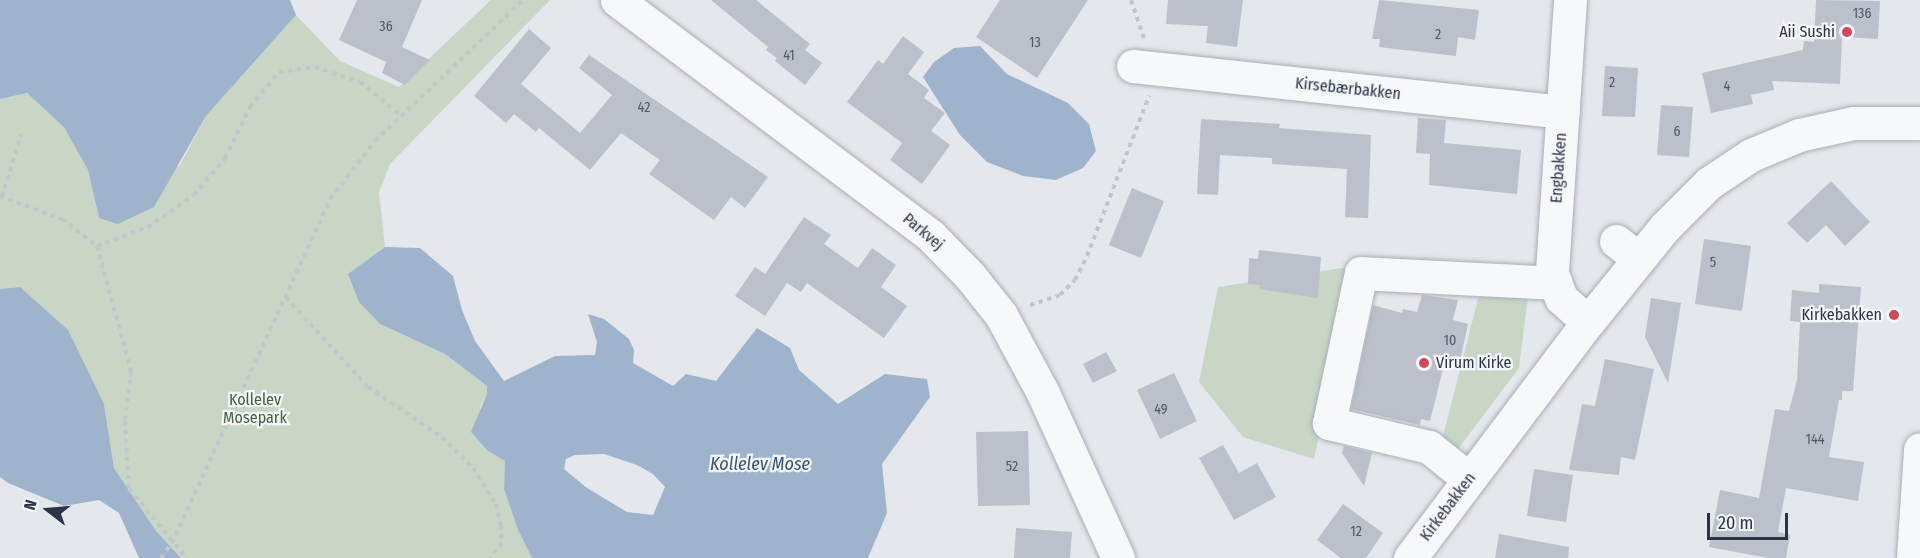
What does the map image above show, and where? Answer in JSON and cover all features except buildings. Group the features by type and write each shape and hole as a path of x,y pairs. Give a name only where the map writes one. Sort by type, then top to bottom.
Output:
{"street":[{"name":"Parkvej","path":"617,0 931,236 970,276 1001,315 1042,391 1118,558"},
{"name":"Engbakken","path":"1570,0 1552,274 1561,298 1588,322"},
{"name":"Kirsebærbakken","path":"1144,67 1563,112"},
{"name":"Kirkebakken","path":"1410,558 1588,322 1627,250 1665,227 1709,183 1751,155 1799,135 1853,123 1920,123"},
{"path":"1469,479 1429,447 1329,423 1361,273 1556,283"},
{"path":"1913,558 1920,449"}],"path":[{"path":"161,558 172,543 330,200 375,141 523,0"},
{"path":"1001,315 1060,295 1075,280 1087,256 1152,90 1144,67 1131,0"},
{"path":"97,246 148,227 194,195 225,158 250,107 279,72 315,67 360,82 402,116"},
{"path":"21,134 1,197 62,219 97,246 132,371 125,421 129,489 172,543 187,558"},
{"path":"286,297 368,387 442,437 473,468 496,504 501,525 502,543 490,558"}],"green space":[{"name":"Kollelev Mosepark","path":"491,0 550,0 390,164 379,192 385,247 349,274 380,324 445,354 487,386 487,394 480,407 488,451 505,461 504,489 518,530 532,558 181,558 156,531 114,468 104,404 20,287 0,289 0,99 27,93 65,127 88,170 99,218 180,165 206,116 296,15 340,61 399,87"},
{"path":"1355,266 1314,459 1243,437 1199,382 1218,287"},
{"path":"1480,291 1528,297 1519,368 1455,453 1441,444"}],"water":[{"path":"0,0 290,0 296,15 206,116 154,207 118,224 99,218 88,170 64,127 27,93 0,99"},
{"path":"980,46 1007,74 1068,103 1089,124 1096,151 1083,168 1056,180 1023,176 987,162 960,135 923,77 934,62 954,48"},
{"name":"Kollelev Mose","path":"385,247 420,248 453,276 462,310 475,341 504,381 555,356 595,355 597,342 588,314 604,319 629,339 634,350 633,363 673,386 686,374 716,381 757,328 790,348 799,370 838,404 885,374 927,379 930,397 882,464 887,513 868,558 532,558 518,530 504,489 505,461 488,451 471,432 487,394 487,386 445,354 380,324 359,302 348,274","holes":["604,454 637,465 653,474 665,487 653,515 627,512 587,488 564,469 566,459 575,455"]},
{"path":"20,287 68,330 104,404 114,468 156,531 181,558 139,558 119,513 99,500 64,506 8,483 0,477 0,289"}],"place":[{"name":"Aii Sushi","path":"1847,32"},
{"name":"Kirkebakken","path":"1894,315"},
{"name":"Virum Kirke","path":"1424,363"}]}
